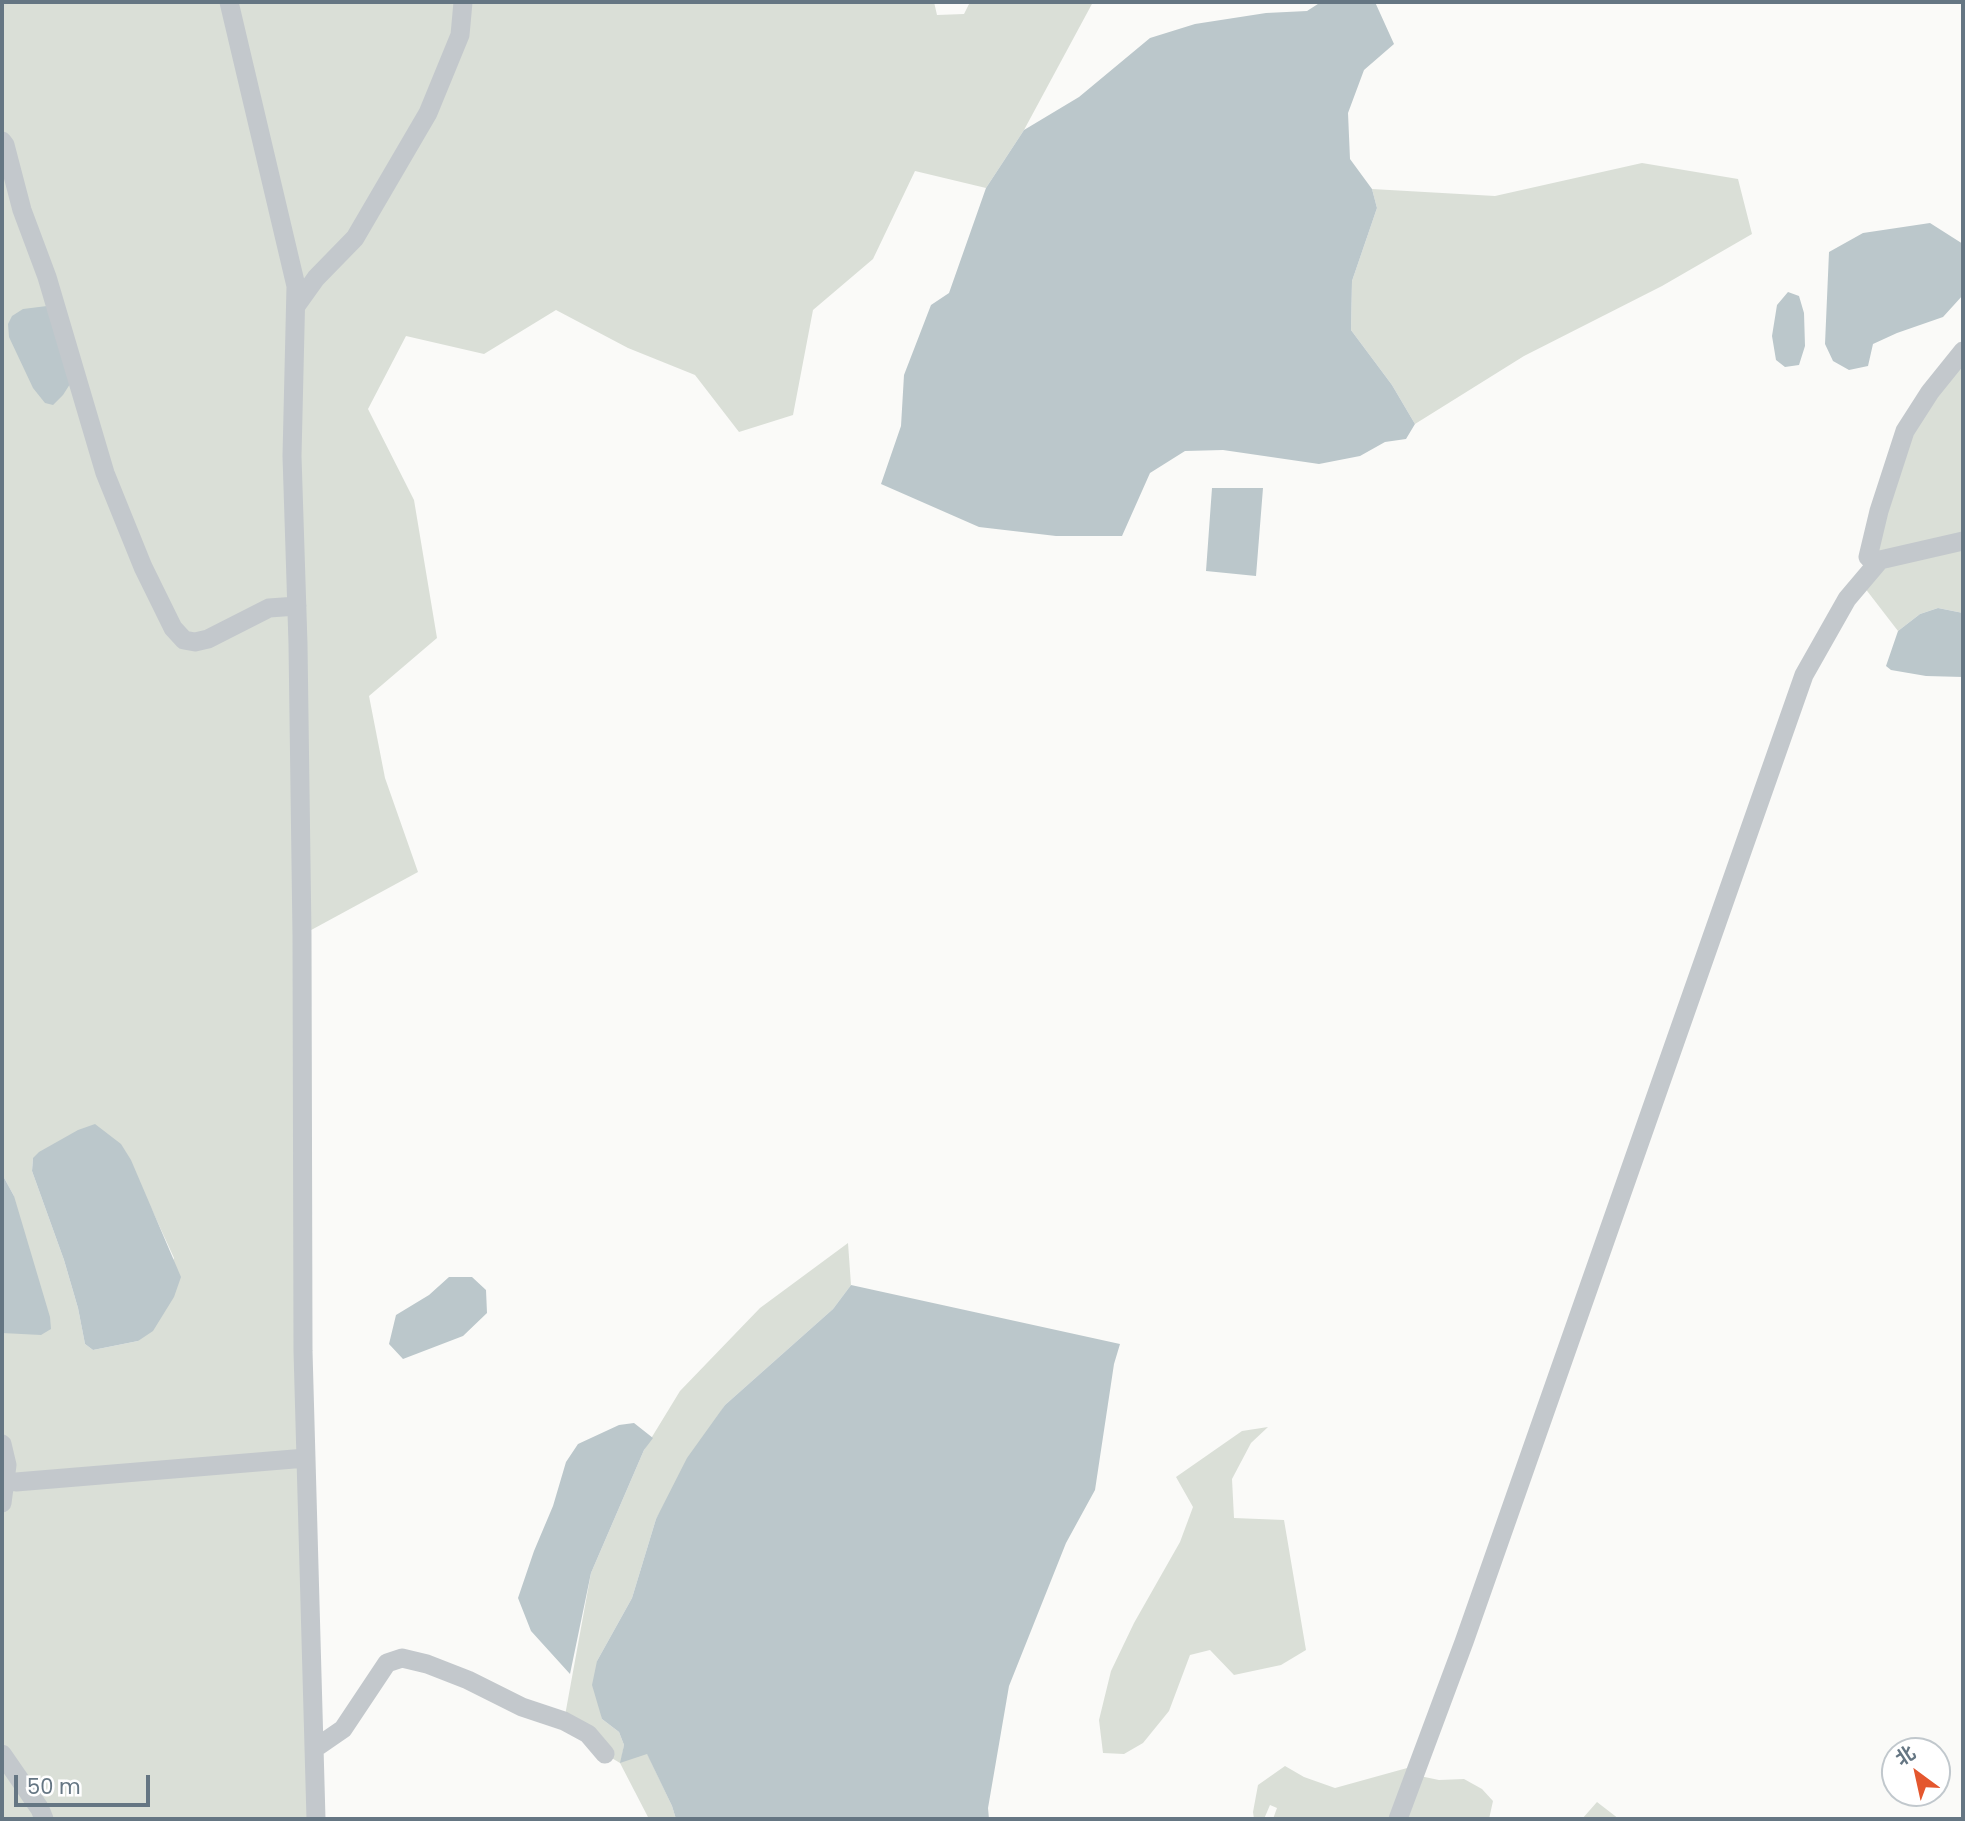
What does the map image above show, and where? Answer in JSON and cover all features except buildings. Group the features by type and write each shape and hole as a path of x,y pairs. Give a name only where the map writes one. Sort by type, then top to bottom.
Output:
{"street":[{"path":"229,2 296,286 292,456 297,606 304,1119 303,1351 316,1819"},
{"path":"296,306 316,278 355,238 428,113 460,35 463,2"},
{"path":"2,141 22,210 47,277 102,463 143,567 173,628 184,640 195,642 208,639 269,608 297,606"},
{"path":"1868,557 1879,511 1906,431 1930,392 1963,351"},
{"path":"1398,1819 1464,1642 1804,675 1846,599 1880,561 1963,541"},
{"path":"2,1444 7,1465 2,1503"},
{"path":"16,1482 306,1458"},
{"path":"314,1749 343,1729 387,1663 402,1658 468,1680 522,1707 564,1720 588,1734 605,1754"},
{"path":"2,1755 40,1809 44,1819"}],"shaded area":[{"path":"2,2 934,2 937,15 964,14 970,2 1093,2 1024,130 986,188 915,171 873,259 813,310 793,415 739,432 695,375 628,348 556,310 484,354 406,336 368,409 414,500 437,638 369,696 385,778 418,872 302,935 316,1819 2,1819 2,1333 8,1333 14,1196 2,1174","holes":["33,1158 152,1210 174,1258 138,1341 93,1350 85,1344 64,1260 32,1171"]},
{"path":"1321,2 1375,2 1394,44 1364,70 1348,113 1350,159 1372,189 1377,208 1352,281 1351,330 1392,385 1415,424 1406,439 1385,442 1360,456 1319,464 1223,450 1185,451 1150,473 1122,536 1056,536 979,527 881,484 901,426 904,375 931,305 949,293 986,188 1024,130 1079,97 1150,38 1195,24 1266,13 1307,11"},
{"path":"1642,163 1738,179 1752,234 1662,286 1524,356 1415,424 1392,385 1351,330 1352,281 1377,208 1372,189 1495,196"},
{"path":"1930,223 1963,244 1963,295 1943,317 1873,344 1868,366 1849,370 1833,361 1825,344 1829,252 1863,233"},
{"path":"1788,292 1799,296 1804,313 1805,346 1799,365 1785,367 1776,360 1772,336 1777,305"},
{"path":"55,305 70,384 53,405 45,403 33,388 9,337 8,324 12,316 23,309"},
{"path":"1963,351 1963,613 1938,608 1920,614 1898,631 1861,583 1905,431"},
{"path":"1212,488 1263,488 1256,576 1206,571"},
{"path":"1938,608 1963,613 1963,677 1926,676 1891,670 1886,666 1898,631 1920,614"},
{"path":"95,1124 121,1144 131,1160 181,1277 174,1297 153,1331 138,1341 93,1350 85,1344 64,1260 32,1171 33,1158 39,1152 78,1130"},
{"path":"2,1174 14,1196 50,1317 51,1329 41,1335 2,1333"},
{"path":"848,1243 851,1285 833,1309 725,1405 656,1519 632,1598 597,1661 602,1719 619,1732 624,1745 621,1762 647,1753 676,1819 649,1819 620,1763 564,1721 591,1573 644,1450 680,1391 760,1308"},
{"path":"449,1277 472,1277 486,1290 487,1313 463,1336 403,1359 389,1344 396,1315 429,1295"},
{"path":"851,1285 1120,1344 1114,1364 1095,1490 1066,1543 1009,1686 988,1808 989,1819 676,1819 647,1754 620,1763 624,1745 619,1732 602,1719 592,1685 597,1661 632,1598 656,1519 687,1458 725,1405 833,1309"},
{"path":"634,1423 653,1438 644,1450 591,1573 570,1674 531,1631 518,1598 553,1506 566,1462 578,1444 619,1425"},
{"path":"1268,1427 1251,1443 1232,1479 1234,1518 1284,1520 1306,1650 1281,1665 1234,1675 1210,1650 1190,1655 1169,1711 1143,1743 1124,1754 1103,1753 1099,1720 1111,1671 1134,1623 1180,1542 1193,1507 1176,1477 1242,1431"},
{"path":"1418,1765 1415,1775 1439,1780 1464,1779 1482,1789 1493,1801 1489,1819 1273,1819 1277,1808 1270,1805 1264,1819 1254,1819 1258,1785 1285,1766 1304,1777 1335,1788"},
{"path":"1597,1802 1619,1819 1582,1819"}]}
